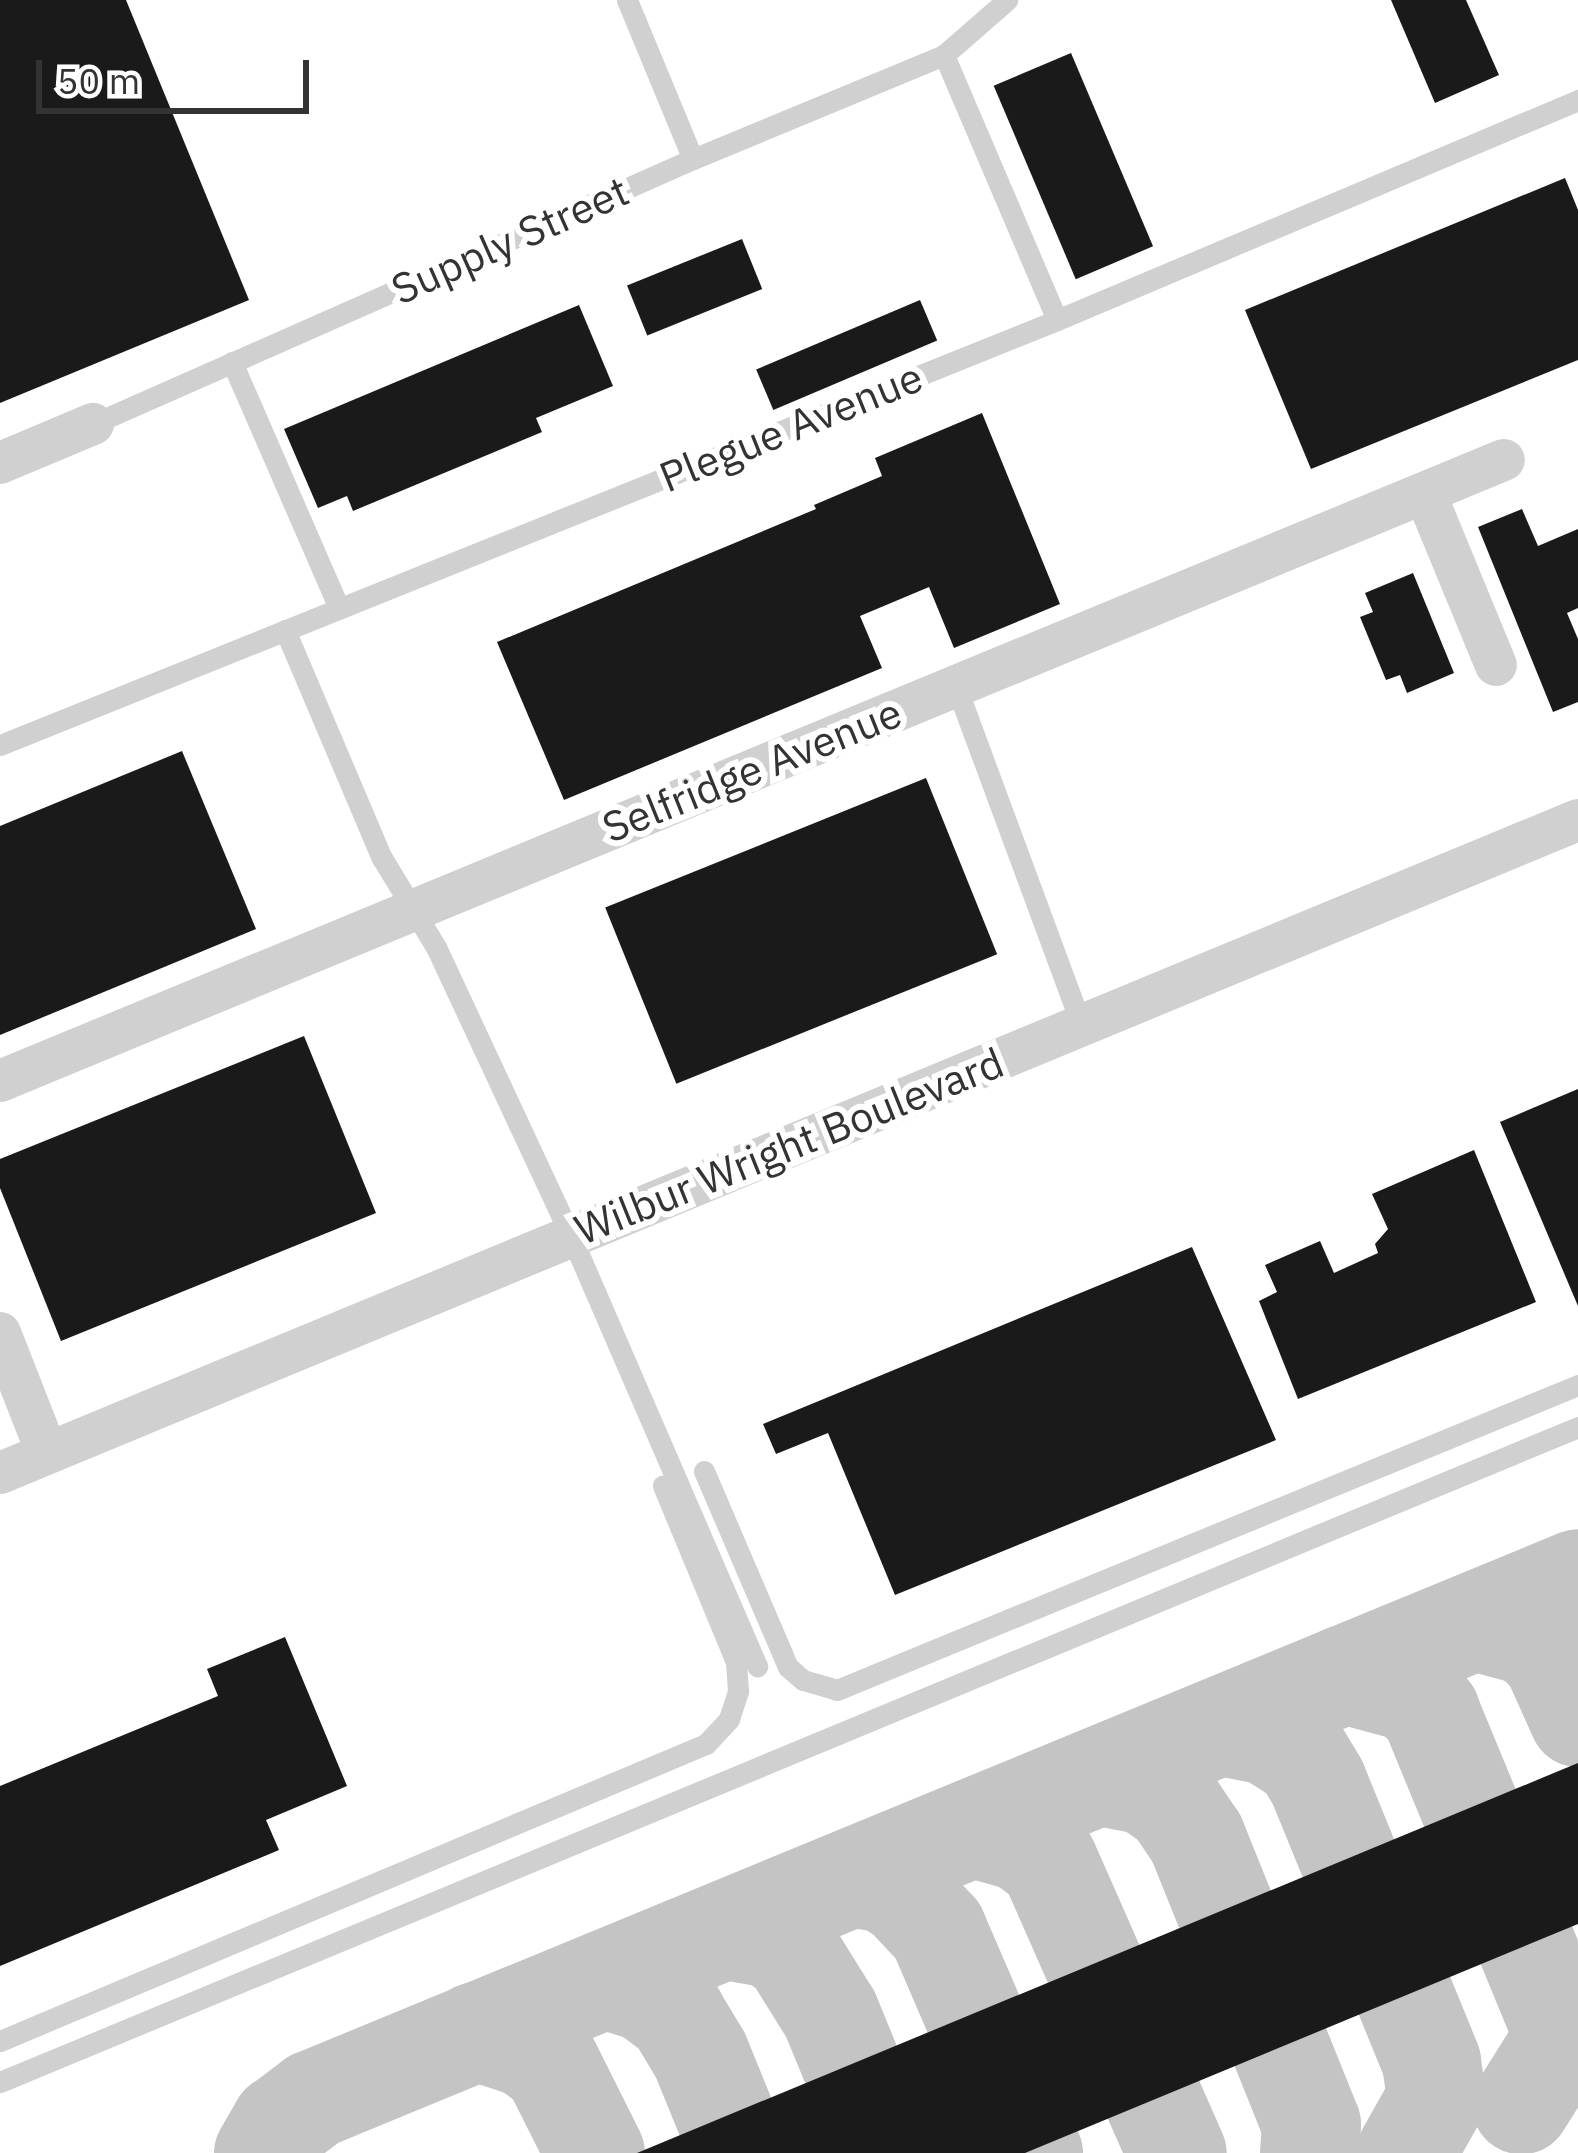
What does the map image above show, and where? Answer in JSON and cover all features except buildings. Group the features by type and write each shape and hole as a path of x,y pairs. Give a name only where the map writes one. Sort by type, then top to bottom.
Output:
{"street":[{"name":"Supply Street","path":"0,463 93,424"},
{"name":"Selfridge Avenue","path":"0,1081 1504,460"},
{"path":"1425,493 1496,665"},
{"name":"Wilbur Wright Boulevard","path":"0,1473 1578,820"},
{"path":"0,1333 47,1453"}],"lane":[{"path":"627,0 692,159"},
{"name":"Supply Street","path":"93,424 692,159 944,55 1001,1"},
{"path":"944,55 1057,320"},
{"name":"Plegue Avenue","path":"0,745 1057,320 1578,100"},
{"path":"232,362 339,608"},
{"path":"285,630 382,858 436,946 571,1236 757,1666"},
{"path":"956,686 1082,1026"},
{"path":"704,1471 788,1667 803,1680 837,1690 1578,1384"},
{"path":"0,2082 1578,1427"},
{"path":"0,2041 706,1744 729,1719 737,1691 736,1662 663,1486"}],"taxiway":[{"path":"263,2153 280,2124 313,2099 1578,1578"},
{"path":"1475,1621 1530,1636 1551,1657 1578,1717"},
{"path":"1344,1674 1411,1692 1430,1712 1560,2027 1558,2045 1521,2104"},
{"path":"1221,1726 1267,1735 1302,1757 1317,1782 1431,2062 1436,2098 1405,2153"},
{"path":"1099,1776 1146,1785 1173,1804 1196,1838 1311,2124 1309,2153"},
{"path":"974,1828 1020,1841 1048,1861 1177,2153"},
{"path":"853,1878 883,1882 904,1895 937,1930 1033,2153"},
{"path":"726,1930 771,1938 792,1953 830,2014 887,2153"},
{"path":"605,1979 646,1992 676,2015 700,2055 740,2153"},
{"path":"476,2031 525,2047 551,2065 595,2153"}]}
